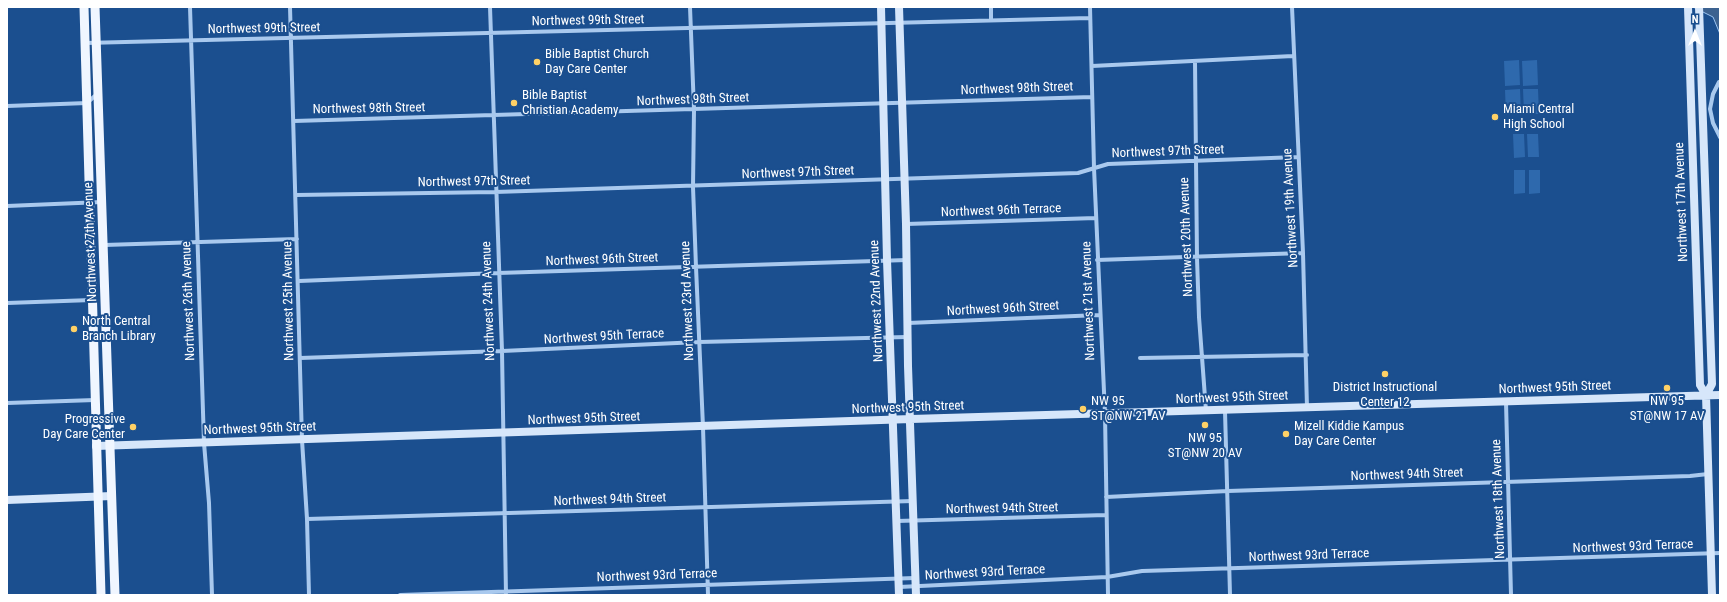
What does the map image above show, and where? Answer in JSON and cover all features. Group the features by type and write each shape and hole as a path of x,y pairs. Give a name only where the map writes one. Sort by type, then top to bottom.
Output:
{"main road":[{"name":"Northwest 27th Avenue","path":"84,7 96,446 103,595"},
{"name":"Northwest 27th Avenue","path":"95,7 115,595"},
{"name":"Northwest 22nd Avenue","path":"881,7 887,260 899,587"},
{"path":"899,7 903,103 910,419 916,595"},
{"name":"Northwest 17th Avenue","path":"1700,7 1706,240 1712,384 1706,395"},
{"name":"Northwest 17th Avenue","path":"1688,9 1700,385 1706,395 1712,595"},
{"path":"1693,163 1705,162"},
{"path":"1694,212 1701,216 1706,240"},
{"path":"1696,263 1707,257"},
{"name":"Northwest 95th Street","path":"96,446 504,434 910,419 1225,411 1720,395"},
{"path":"7,500 112,496"},
{"path":"103,595 114,581"}],"street":[{"name":"Northwest 26th Avenue","path":"190,7 204,443 209,499 212,595"},
{"name":"Northwest 25th Avenue","path":"290,7 302,440 307,519 309,595"},
{"name":"Northwest 24th Avenue","path":"490,7 495,192 502,352 506,593"},
{"name":"Northwest 23rd Avenue","path":"690,7 694,110 693,187 706,507 708,595"},
{"path":"991,7 991,20"},
{"name":"Northwest 21st Avenue","path":"1090,7 1097,260 1104,414 1108,595"},
{"name":"Northwest 19th Avenue","path":"1292,7 1307,355 1307,408"},
{"name":"Northwest 99th Street","path":"85,43 1090,18"},
{"path":"1092,66 1293,56"},
{"name":"Northwest 20th Avenue","path":"1195,61 1197,258 1199,317 1206,411"},
{"path":"1719,82 1713,94 1710,109 1713,123 1720,137"},
{"path":"7,106 87,103 99,90"},
{"name":"Northwest 98th Street","path":"294,120 493,116 883,103 1092,98"},
{"name":"Northwest 97th Street","path":"296,195 693,187 1078,173 1108,164 1195,162 1298,157"},
{"path":"7,206 102,202"},
{"name":"Northwest 96th Terrace","path":"906,224 1096,218"},
{"path":"104,245 297,240"},
{"path":"1097,260 1197,258 1303,253"},
{"name":"Northwest 96th Street","path":"298,282 498,273 907,260"},
{"path":"7,303 92,300"},
{"name":"Northwest 96th Street","path":"908,322 1099,315"},
{"name":"Northwest 95th Terrace","path":"300,358 502,352 699,342 890,338 908,336"},
{"path":"1140,358 1307,355"},
{"path":"7,403 95,400"},
{"name":"Northwest 18th Avenue","path":"1506,402 1511,595"},
{"path":"1225,411 1230,595"},
{"name":"Northwest 94th Street","path":"1106,497 1228,491 1690,476 1708,474"},
{"name":"Northwest 94th Street","path":"307,519 913,501"},
{"name":"Northwest 94th Street","path":"897,521 1106,515"},
{"name":"Northwest 93rd Terrace","path":"400,595 506,593 708,584 899,587 916,582 1107,577 1142,571 1720,554"},
{"name":"Northwest 93rd Terrace","path":"899,587 916,582"}],"shaded area":[{"path":"1693,7 1720,7 1720,34 1713,17"},
{"path":"1519,60 1520,85 1505,86 1504,61"},
{"path":"1537,60 1538,85 1523,86 1522,61"},
{"path":"1520,89 1521,114 1506,115 1505,90"},
{"path":"1523,89 1538,89 1539,114 1524,114"},
{"path":"1513,134 1524,134 1525,157 1514,158"},
{"path":"1527,134 1538,134 1539,157 1528,157"},
{"path":"1514,170 1525,170 1525,193 1514,194"},
{"path":"1529,170 1540,170 1540,193 1529,194"}],"place":[{"name":"Bible Baptist Church Day Care Center","path":"537,62"},
{"name":"Bible Baptist Christian Academy","path":"514,103"},
{"name":"Miami Central High School","path":"1495,117"},
{"name":"North Central Branch Library","path":"74,329"},
{"name":"District Instructional Center 12","path":"1385,374"},
{"name":"NW 95 ST@NW 17 AV","path":"1667,388"},
{"name":"NW 95 ST@NW 21 AV","path":"1083,409"},
{"name":"NW 95 ST@NW 20 AV","path":"1205,425"},
{"name":"Progressive Day Care Center","path":"133,427"},
{"name":"Mizell Kiddie Kampus Day Care Center","path":"1286,434"}]}
